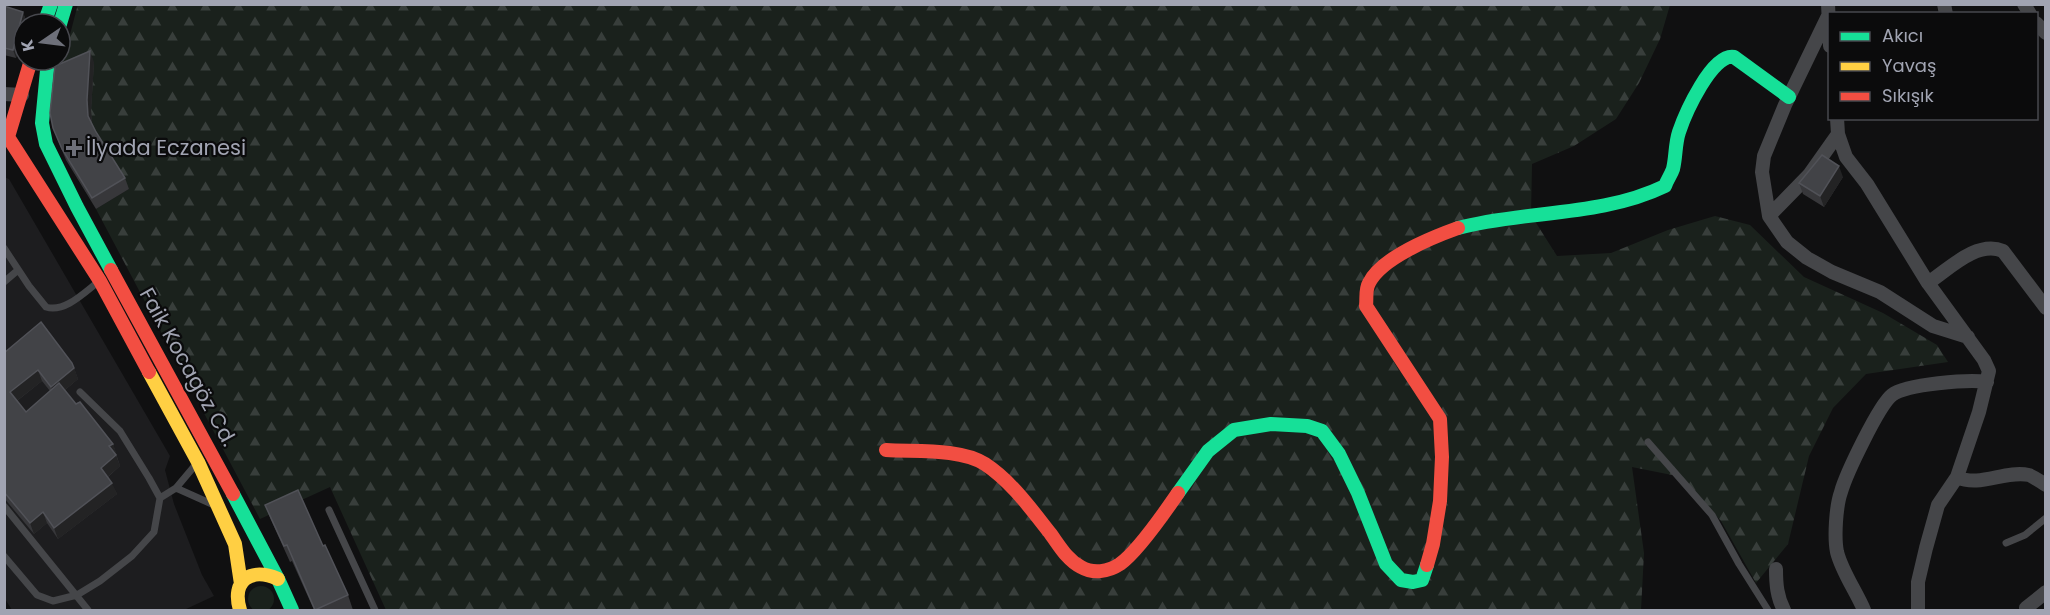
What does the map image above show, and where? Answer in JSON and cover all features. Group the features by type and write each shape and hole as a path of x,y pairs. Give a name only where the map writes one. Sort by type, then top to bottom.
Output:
{"street":[{"path":"1828,10 1764,156 1762,172 1768,216 1786,242 1807,258 1832,272 1880,292 1934,326 1968,337"},
{"path":"886,450 964,455 983,462 1003,479 1038,517 1071,561 1089,572 1104,571 1119,565 1143,540 1208,451 1234,430 1271,424 1307,426 1322,431 1339,454 1358,493 1386,564 1401,580 1413,582 1422,580 1430,561 1441,479 1440,419 1366,306 1367,288 1376,272 1408,248 1440,233 1495,219 1587,208 1650,194 1665,186 1673,168 1679,132 1703,81 1722,59 1728,56 1734,57 1789,97"},
{"path":"29,72 6,136 100,281 198,462 235,544 239,597"},
{"name":"Faik Kocagöz Cd.","path":"47,72 42,123 46,144 77,207 278,579 287,606"},
{"path":"4,94 44,100"},
{"path":"1837,120 1838,134 1846,157 1866,183 1928,283 1984,360 1989,371 1979,412 1957,477 1938,506 1935,516 1918,582 1918,610"},
{"path":"1768,216 1809,175 1838,134"},
{"path":"15,150 46,144"},
{"path":"1928,283 1980,249 1997,248 2003,251 2046,308"},
{"path":"1864,610 1837,552 1837,517 1840,493 1880,410 1891,395 1899,390 1941,383 1977,380 1987,382"},
{"path":"1957,477 1965,481 1975,481 2029,475 2046,485"},
{"path":"1776,569 1779,602 1784,610"},
{"path":"226,608 239,597 245,579 258,573 265,573 278,579"},
{"path":"2026,608 2046,592"}],"lane":[{"path":"4,248 45,306 54,309 63,307 100,281"},
{"path":"4,282 18,270"},
{"path":"4,556 37,595 53,601 77,595 100,582 132,556 154,532 160,498 120,430 80,392"},
{"path":"1648,442 1712,514 1739,564 1768,610"},
{"path":"160,498 176,488 198,462"},
{"path":"176,488 218,507"},
{"path":"4,506 88,610"},
{"path":"329,510 375,610"},
{"path":"2006,543 2025,535 2046,519"}],"shaded area":[{"path":"4,177 9,179 170,456 165,470 174,504 202,575 214,596 184,610 12,610 5,599"}],"green space":[{"path":"78,4 1670,5 1660,39 1639,83 1616,119 1574,146 1532,164 1531,215 1557,256 1611,253 1668,230 1715,216 1750,225 1804,277 1883,313 1937,345 1948,362 1866,374 1833,408 1809,456 1788,544 1756,583 1721,521 1682,477 1632,467 1644,553 1641,610 386,610 330,487 260,519 96,209 129,189 92,127 91,111 59,77 60,72 72,72 72,27"},
{"path":"261,586 270,590 274,599 270,608 261,612 252,608 248,599 252,590"}],"building":[{"path":"4,6 23,12 12,12 12,50 4,48"},
{"path":"90,51 88,116 125,178 92,198 62,149 53,128 50,113 54,72 72,72 72,59"},
{"path":"1822,155 1839,166 1820,196 1799,183"},
{"path":"41,322 74,368 51,387 38,370 10,392 26,412 59,383 76,404 80,402 113,444 109,446 116,455 101,468 112,483 54,528 43,512 30,523 4,492 4,353"},
{"path":"298,490 348,595 315,610 287,545 284,546 265,505"}],"traffic: fast":[{"path":"48,12 51,4"},
{"path":"64,12 66,4"},
{"path":"1458,228 1484,222 1615,203 1665,186 1673,169 1678,137 1687,112 1700,86 1717,64 1726,58 1734,57 1789,97"},
{"path":"47,72 42,123 46,144 111,270"},
{"path":"1178,493 1208,451 1234,430 1271,424 1307,426 1322,431 1339,454 1358,493 1386,564 1401,580 1413,582 1422,580 1427,565"},
{"path":"233,494 292,610"}],"traffic: slow":[{"path":"149,372 198,462 235,544 241,584"},
{"path":"240,610 238,591 246,579 259,575 278,579"}],"traffic: jam":[{"path":"27,72 8,137 100,281 149,372"},
{"path":"1427,565 1440,501 1442,457 1440,419 1366,306 1367,291 1369,283 1384,265 1409,249 1458,228"},
{"path":"111,270 233,494"},
{"path":"886,450 950,453 963,455 985,464 1020,496 1067,556 1090,571 1111,569 1127,558 1178,493"}],"place":[{"name":"İlyada Eczanesi","path":"74,148"}]}
